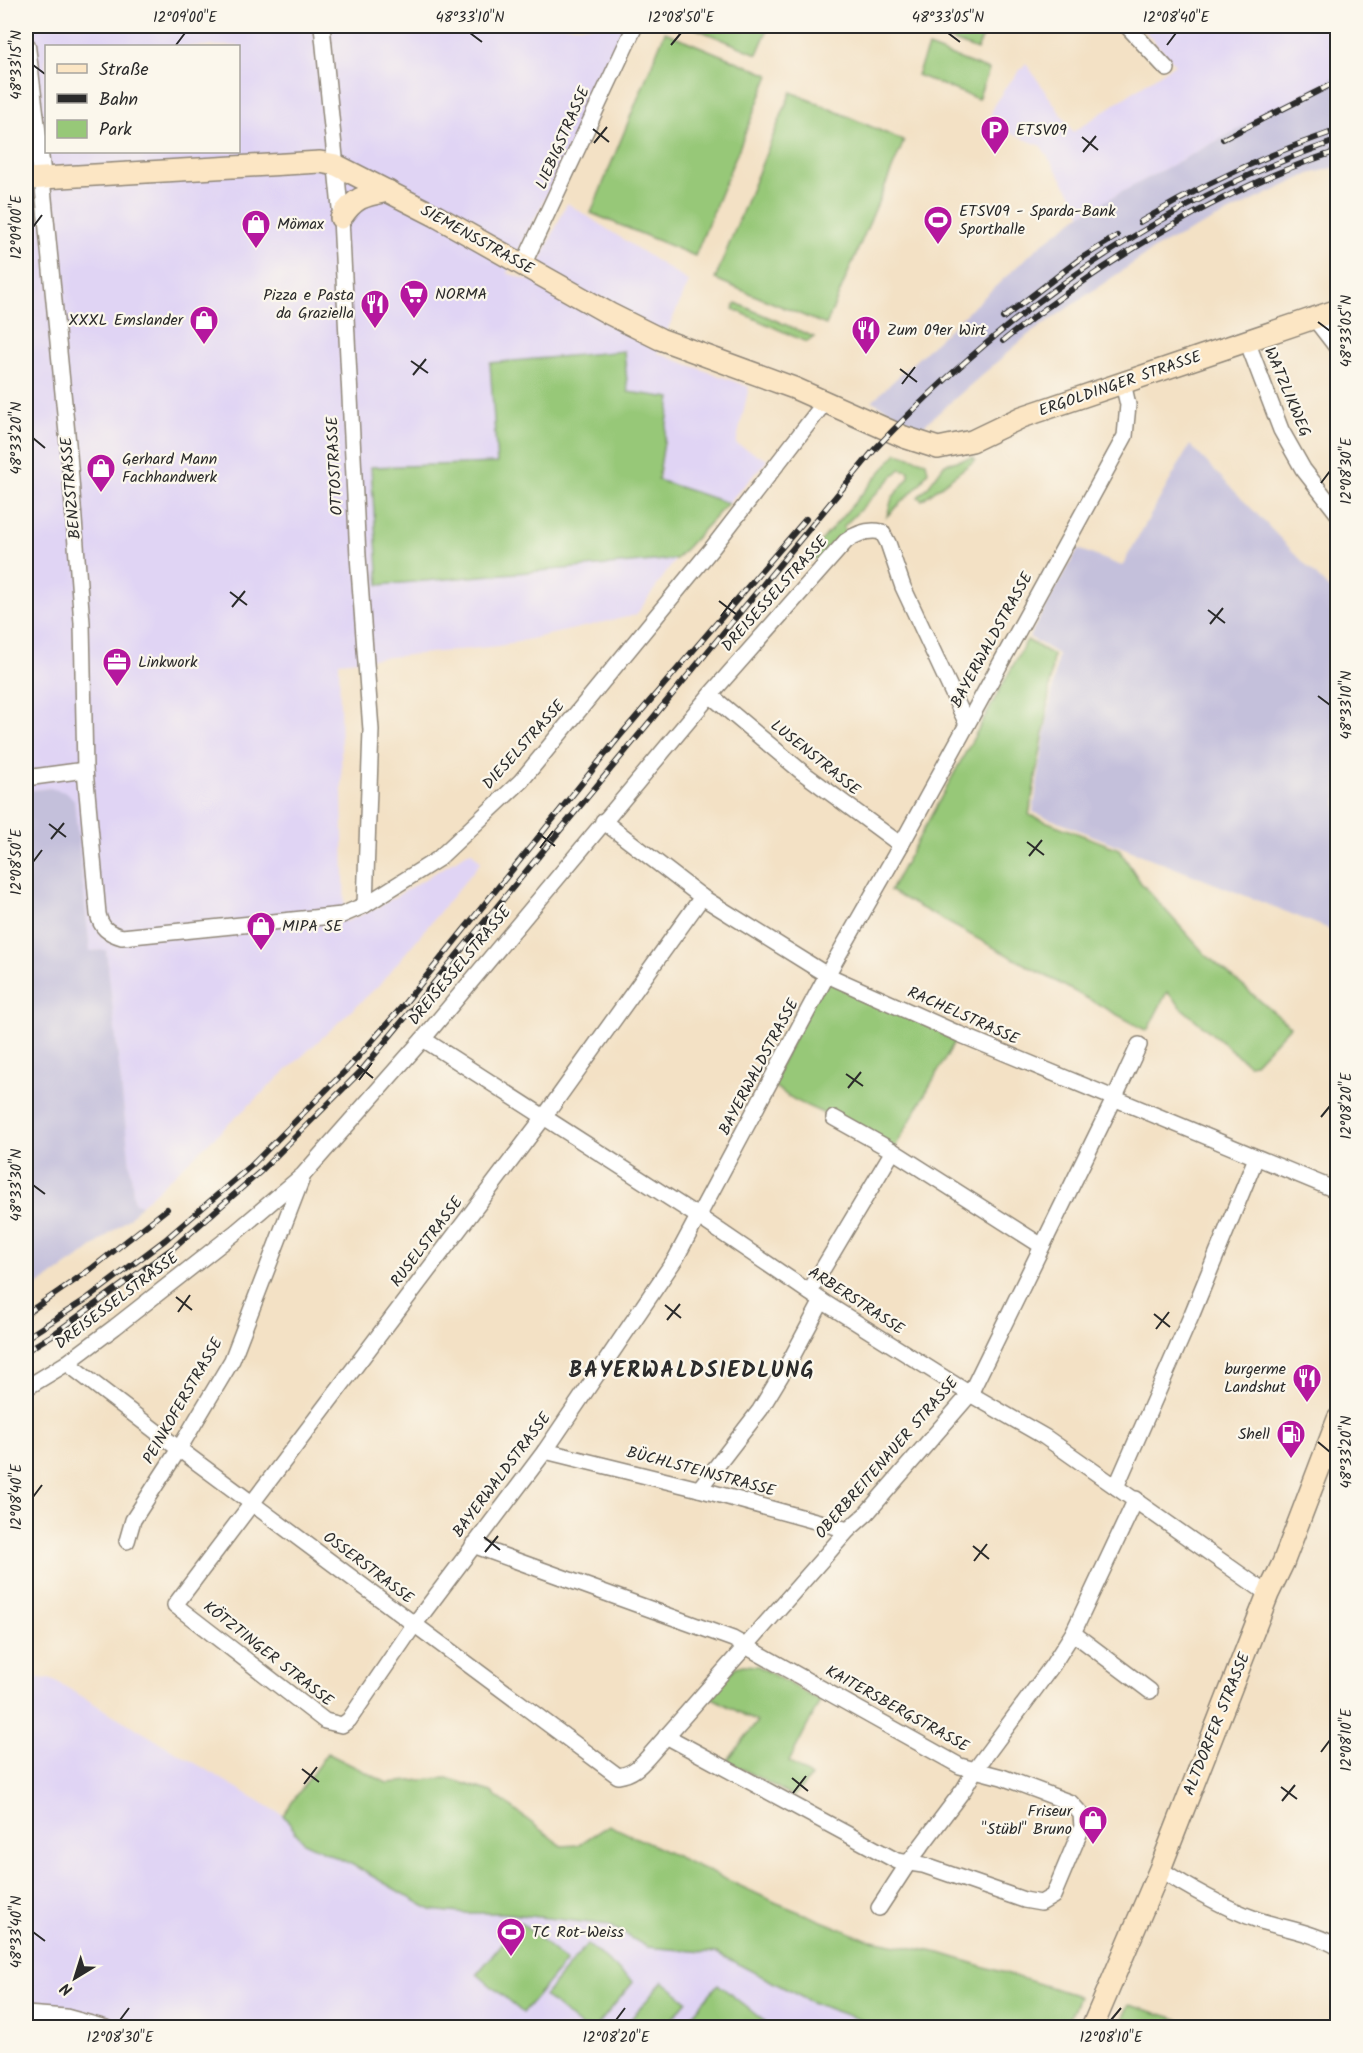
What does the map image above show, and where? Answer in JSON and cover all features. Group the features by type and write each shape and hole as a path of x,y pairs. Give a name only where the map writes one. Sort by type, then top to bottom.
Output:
{"main road":[{"name":"SIEMENSSTRASSE","path":"34,178 320,162 336,165 660,339 794,388 904,437"},
{"path":"341,218 361,196 388,191"},
{"name":"ERGOLDINGER STRASSE","path":"904,437 938,448 961,445 1023,417 1338,310"},
{"name":"ALTDORFER STRASSE","path":"1092,2028 1160,1869 1268,1594 1283,1563 1338,1419"}],"street":[{"name":"OTTOSTRASSE","path":"322,26 341,218 358,556 371,730 365,905"},
{"name":"LIEBIGSTRASSE","path":"523,265 634,26"},
{"path":"1127,26 1167,69"},
{"name":"BENZSTRASSE","path":"26,46 34,178 69,454 82,623 85,770 98,914 105,930"},
{"path":"1314,318 1338,349"},
{"name":"WATZLIKWEG","path":"1247,341 1281,430 1303,469 1338,514"},
{"name":"BAYERWALDSTRASSE","path":"342,1725 350,1720 414,1625 545,1451 676,1258 827,975 901,845 1125,435 1128,405 1123,383"},
{"name":"DIESELSTRASSE","path":"105,930 122,937 342,915 365,905 438,859 521,781 713,547 825,402"},
{"name":"DREISESSELSTRASSE","path":"26,1388 67,1363 236,1232 303,1175 423,1039 710,695 846,541 855,535 873,530 882,532 903,587 967,724"},
{"name":"LUSENSTRASSE","path":"710,695 802,772 901,845"},
{"path":"26,778 85,770"},
{"name":"RACHELSTRASSE","path":"603,821 702,897 827,975 1114,1100 1338,1191"},
{"name":"RUSELSTRASSE","path":"175,1605 544,1117 702,897"},
{"name":"ARBERSTRASSE","path":"423,1039 699,1217 822,1301 970,1394 1045,1437 1268,1594"},
{"name":"OBERBREITENAUER STRASSE","path":"649,1756 848,1530 866,1514 970,1394 1139,1045"},
{"path":"834,1118 893,1151 1042,1246"},
{"path":"809,1292 893,1151"},
{"path":"1116,1486 1187,1326 1256,1158"},
{"name":"PEINKOFERSTRASSE","path":"127,1541 133,1520 232,1360 303,1175"},
{"path":"699,1489 760,1410 822,1301"},
{"name":"OSSERSTRASSE","path":"67,1363 618,1776 637,1770 649,1756"},
{"name":"BÜCHLSTEINSTRASSE","path":"545,1451 699,1489 848,1530"},
{"path":"879,1908 909,1862 1052,1666 1072,1633 1136,1500"},
{"name":"KAITERSBERGSTRASSE","path":"473,1545 733,1639 960,1766 1002,1778 1071,1803 1081,1814 1082,1827 1053,1896 1041,1903 1024,1900 923,1865 897,1861 666,1736"},
{"name":"KÖTZTINGER STRASSE","path":"175,1605 316,1715 325,1721 342,1725"},
{"path":"1072,1633 1150,1691"},
{"path":"1160,1869 1258,1920 1311,1934 1338,1947"},
{"path":"26,2014 66,2017 106,2028"}],"shaded area":[{"path":"26,26 626,26 542,205 507,273 531,281 567,203 689,282 657,353 749,387 736,444 768,460 728,503 659,481 671,398 628,392 623,352 491,363 497,463 371,467 379,584 676,559 636,615 499,646 339,662 345,922 375,909 471,851 481,862 379,985 141,1205 134,1202 106,950 90,951 74,800 49,788 26,791"},
{"path":"1140,26 1337,26 1337,76 1081,214 1079,206 1041,146 987,123 996,102 1026,63 1073,132 1175,64"},
{"path":"1337,76 1337,167 1309,174 1157,247 1028,335 921,428 872,401 1038,247 1081,214"},
{"path":"1190,445 1337,597 1337,932 1033,812 1058,654 1029,637 1078,549 1122,566"},
{"path":"50,788 68,793 74,800 90,951 106,950 134,1202 141,1205 128,1219 84,1254 26,1294 26,791"},
{"path":"26,1676 54,1680 283,1815 303,1842 353,1865 431,1909 460,1913 503,1913 609,1925 647,1947 717,1953 811,2002 880,2027 26,2027"}],"green space":[{"path":"690,26 769,26 757,54"},
{"path":"915,26 987,26 977,50"},
{"path":"665,32 769,75 695,256 591,213"},
{"path":"928,47 989,70 978,99 917,75"},
{"path":"791,92 904,141 826,325 715,279"},
{"path":"736,303 814,337 806,342 733,309"},
{"path":"624,351 628,392 671,398 658,480 728,503 676,559 379,585 371,467 497,463 490,363"},
{"path":"897,453 926,462 928,471 920,484 887,516 892,498 909,477 909,471 900,469 843,527 846,532 816,560 810,554"},
{"path":"973,457 975,460 922,500 918,497 945,464"},
{"path":"1027,640 1053,655 1046,721 1029,815 1119,849 1141,883 1205,954 1290,1026 1255,1063 1248,1064 1185,1011 1167,992 1147,1031 890,891"},
{"path":"827,975 959,1034 893,1151 840,1121 808,1107 771,1083"},
{"path":"758,1666 820,1701 789,1762 811,1777 793,1796 727,1761 757,1722 709,1696 736,1667"},
{"path":"327,1753 387,1783 447,1778 491,1792 562,1846 578,1845 609,1825 777,1903 866,1939 940,1953 1079,1996 1066,2027 880,2027 811,2002 717,1953 647,1947 609,1925 503,1913 431,1910 353,1865 303,1842 283,1815"},
{"path":"520,1922 566,1961 523,2013 477,1974"},
{"path":"587,1944 633,1982 596,2027 582,2027 544,1996"},
{"path":"663,1981 687,2001 665,2027 624,2027"},
{"path":"718,1984 765,2022 760,2027 682,2027"},
{"path":"1129,2005 1205,2027 1118,2027"}],"railway":[{"path":"1223,139 1338,81"},
{"path":"1140,222 1236,171 1338,130"},
{"path":"26,1351 54,1334 173,1248 261,1171 362,1070 875,449 925,399 1031,307 1087,266 1146,229 1208,195 1271,165 1338,140"},
{"path":"1003,341 1099,271 1202,209 1273,175 1338,151"},
{"path":"1003,318 1080,259 1117,236"},
{"path":"26,1338 88,1298 165,1240 252,1165 350,1066 401,1008 619,737 806,519"},
{"path":"26,1314 91,1269 167,1209"}],"place":[{"name":"ETSV09","path":"995,156"},
{"name":"ETSV09 - Sparda-Bank Sporthalle","path":"938,246"},
{"name":"Mömax","path":"256,250"},
{"name":"NORMA","path":"414,320"},
{"name":"Pizza e Pasta da Graziella","path":"375,330"},
{"name":"XXXL Emslander","path":"204,346"},
{"name":"Zum 09er Wirt","path":"866,356"},
{"name":"Gerhard Mann Fachhandwerk","path":"101,494"},
{"name":"Linkwork","path":"117,688"},
{"name":"MIPA SE","path":"261,952"},
{"name":"burgerme Landshut","path":"1307,1404"},
{"name":"Shell","path":"1291,1460"},
{"name":"Friseur \"Stübl\" Bruno","path":"1093,1846"},
{"name":"TC Rot-Weiss","path":"511,1958"}],"district":[{"name":"BAYERWALDSIEDLUNG","path":"692,1371"}]}
